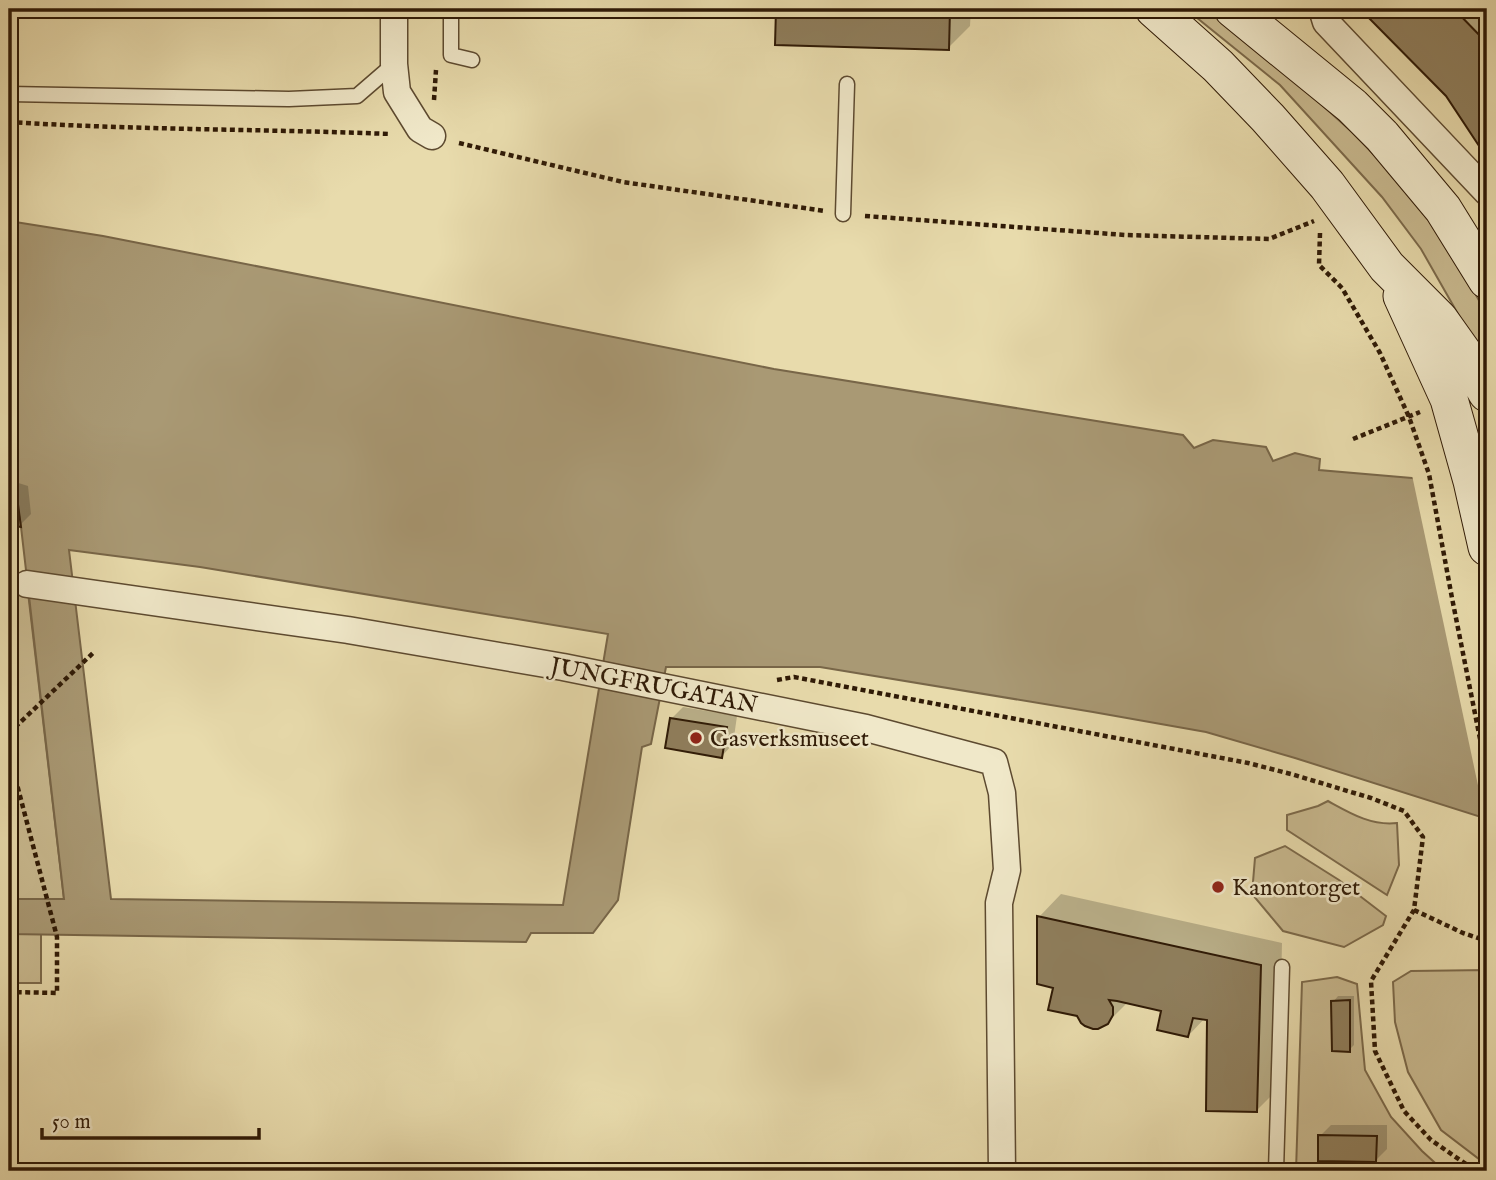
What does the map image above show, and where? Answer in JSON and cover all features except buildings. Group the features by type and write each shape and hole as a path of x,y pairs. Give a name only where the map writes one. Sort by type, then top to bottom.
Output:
{"main road":[{"path":"1154,9 1218,66 1327,185 1387,267 1439,320 1466,357 1487,393"},
{"path":"1233,9 1352,106 1382,136 1443,209 1487,280"},
{"path":"1387,267 1449,399 1487,536"}],"street":[{"path":"394,9 397,92 420,129 432,136"},
{"path":"1322,9 1326,22 1487,192"},
{"name":"JUNGFRUGATAN","path":"27,584 348,630 663,686 866,728 995,762 1002,793 1007,870 999,903 1002,1171"}],"lane":[{"path":"435,9 451,12 451,55 472,60"},
{"path":"9,94 289,99 357,96 394,64"},
{"path":"843,214 847,84"},
{"path":"1276,1171 1282,967"}],"path":[{"path":"9,122 81,127 293,130 432,136 623,182 843,214 1125,235 1269,239 1321,218"},
{"path":"1319,265 1342,288 1380,354 1409,417 1429,474 1487,774"},
{"path":"1353,439 1409,417"},
{"path":"9,733 93,653"},
{"path":"772,681 794,677 1248,763 1371,798 1404,811 1423,837 1414,910 1371,981 1375,1051 1404,1111 1431,1140 1476,1171"},
{"path":"9,754 57,937 57,992 9,992"},
{"path":"1414,910 1487,941"}],"shaded area":[{"path":"1186,9 1208,9 1312,96 1385,166 1448,244 1487,315 1486,363 1421,249 1382,197 1280,85"},
{"path":"9,221 103,236 774,369 1183,435 1194,448 1213,440 1266,447 1273,461 1295,453 1320,459 1319,470 1412,478 1487,491 1487,819 1206,732 820,667 666,667 651,744 642,747 618,900 593,933 531,933 526,942 9,934 9,899 64,899 21,527 9,455","holes":["69,550 200,567 608,634 563,905 111,899"]},
{"path":"9,581 27,584 64,899 9,899"},
{"path":"1328,801 1370,821 1397,823 1399,865 1387,895 1287,830 1287,815"},
{"path":"1285,846 1339,880 1386,916 1383,925 1344,947 1283,931 1252,894 1255,858"},
{"path":"9,934 41,934 41,983 9,983"},
{"path":"1487,970 1487,1162 1479,1159 1441,1130 1408,1072 1395,1022 1393,982 1411,971"},
{"path":"1337,977 1357,984 1365,1070 1391,1117 1444,1171 1296,1171 1302,982"}],"pier":[{"path":"1412,475 1487,487 1487,823 1486,823"}],"place":[{"name":"Gasverksmuseet","path":"696,738"},
{"name":"Kanontorget","path":"1218,887"}]}
